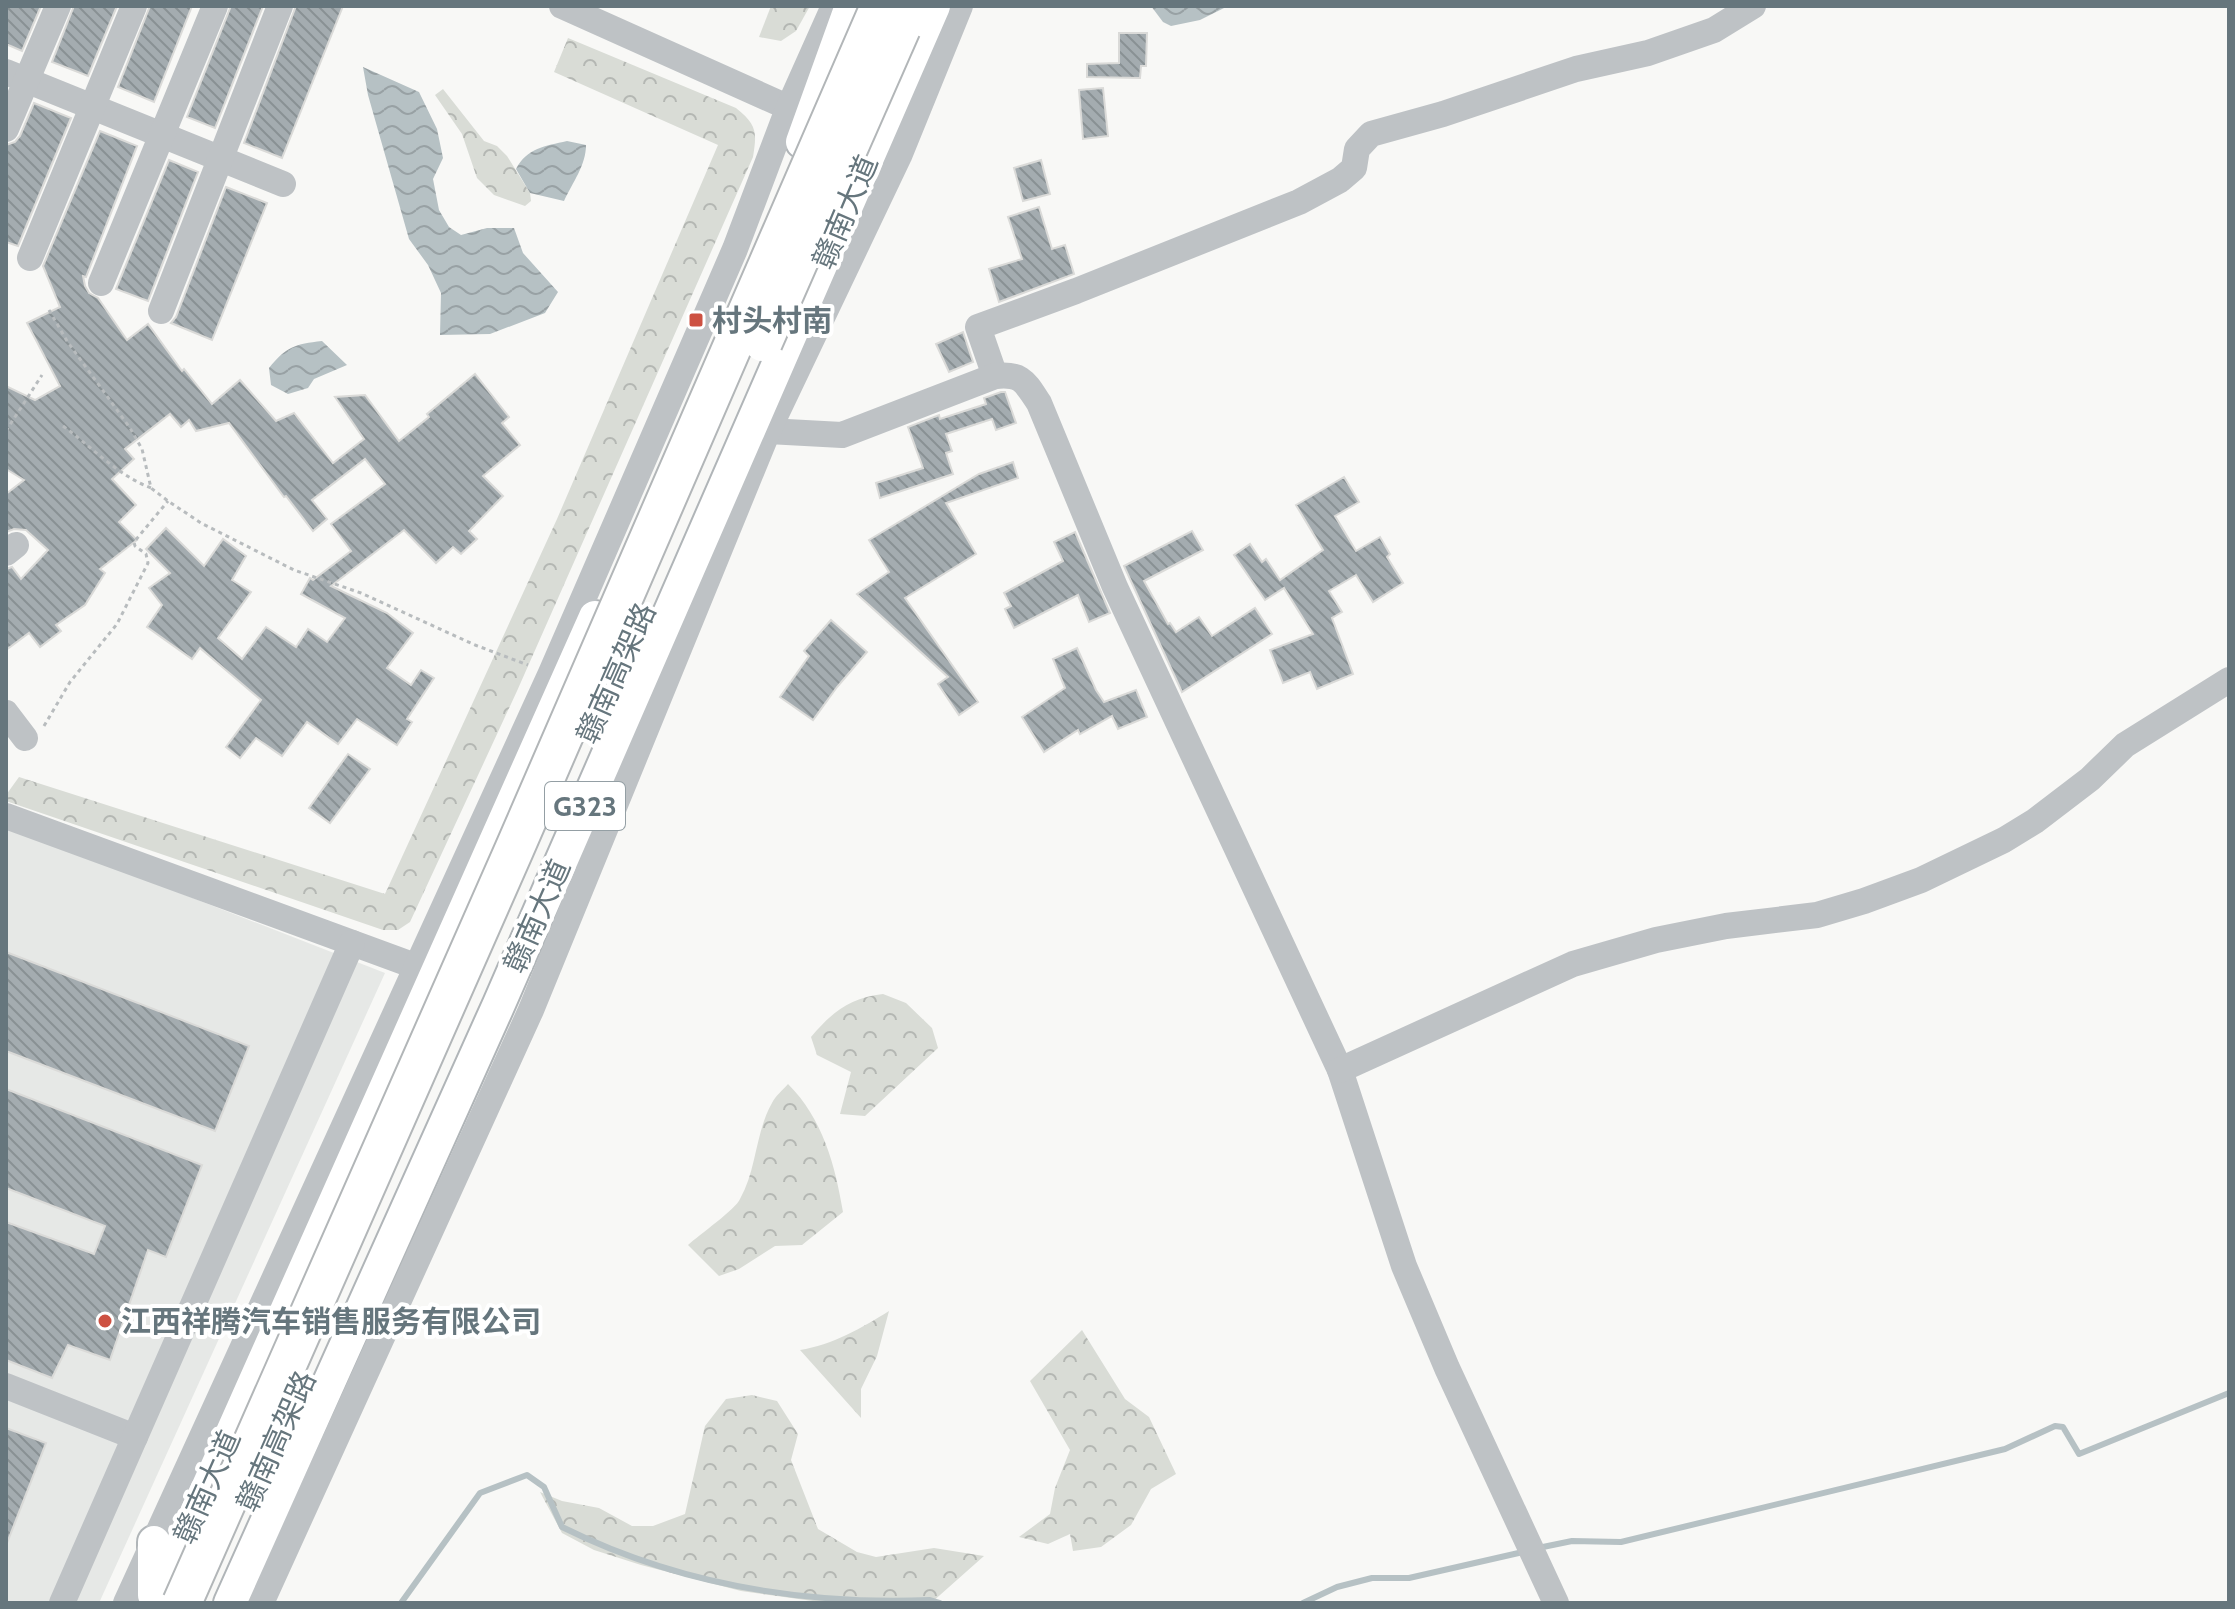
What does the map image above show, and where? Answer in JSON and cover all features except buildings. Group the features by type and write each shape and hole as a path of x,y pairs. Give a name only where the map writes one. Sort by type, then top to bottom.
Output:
{"highway":[{"name":"赣南高架路","path":"182,1603 884,12"},
{"name":"赣南高架路","path":"205,1603 884,12"}],"main road":[{"name":"赣南大道","path":"230,1603 499,1004 834,239 887,150 907,71 934,6"},
{"name":"赣南大道","path":"155,1603 772,215 800,113 840,41 884,12"},
{"path":"840,41 907,71"},
{"path":"772,215 834,239"},
{"path":"154,1542 155,1603"}],"street":[{"path":"6,129 16,76 58,6"},
{"path":"30,258 134,6"},
{"path":"101,283 215,6"},
{"path":"161,311 280,6"},
{"path":"562,6 887,150"},
{"path":"126,1603 551,673 735,249 800,113 834,6"},
{"path":"261,1603 531,1010 768,431 887,150 960,6"},
{"path":"995,376 978,327 1299,202 1340,180 1354,168 1357,149 1371,134 1443,114 1576,69 1648,53 1714,30 1753,6"},
{"path":"16,76 283,184"},
{"path":"768,431 842,435 995,376 1012,374 1024,381 1039,403 1115,587 1340,1070 1404,1266 1447,1368 1556,1603"},
{"path":"1340,1070 1573,964 1656,940 1726,926 1817,915 1921,880 2004,840 2035,821 2090,779 2125,745 2229,680"},
{"path":"6,713 25,738"},
{"path":"6,816 415,966"},
{"path":"62,1603 352,943"},
{"path":"6,1386 135,1437"}],"path":[{"path":"49,310 67,341 136,438 142,449 151,488"},
{"path":"6,431 42,375"},
{"path":"63,426 129,479 151,488 201,523 294,570 361,593 475,645 551,673"},
{"path":"25,738 33,737 43,728 70,682 117,624 148,563 146,554 134,542 168,501"}],"shaded area":[{"path":"6,825 385,973 99,1603 6,1603"}],"green space":[{"path":"771,6 810,6 796,31 781,41 759,37"},
{"path":"568,38 736,108 752,124 755,141 753,157 517,691 410,922 398,930 383,930 6,801 6,795 19,777 385,894 557,519 718,145 554,72"},
{"path":"443,89 484,141 497,146 507,156 530,193 531,201 525,206 494,195 477,178 462,134 435,95"},
{"path":"883,994 906,1003 932,1028 938,1048 865,1116 840,1114 851,1072 817,1055 811,1037 842,1008"},
{"path":"788,1084 819,1127 836,1177 843,1212 802,1245 775,1246 739,1269 719,1276 688,1245 740,1199 750,1176 766,1115 775,1098"},
{"path":"889,1311 877,1356 861,1389 861,1418 800,1350 835,1340"},
{"path":"1082,1330 1125,1399 1149,1417 1176,1474 1151,1489 1131,1525 1101,1547 1073,1551 1070,1534 1048,1544 1019,1537 1050,1514 1055,1488 1070,1450 1030,1381"},
{"path":"752,1395 777,1401 798,1434 791,1460 818,1529 857,1552 876,1557 934,1548 984,1556 931,1603 813,1601 741,1591 641,1565 594,1550 562,1533 540,1492 562,1501 599,1508 632,1526 653,1526 685,1514 705,1426 726,1399"}],"water":[{"path":"1151,6 1228,6 1200,20 1171,26 1163,22"},
{"path":"363,67 419,92 437,129 443,158 433,179 439,210 449,227 461,235 487,228 514,228 523,253 558,292 545,313 490,334 440,335 441,293 428,265 409,239 368,95"},
{"path":"567,141 586,145 581,166 564,201 530,193 516,169 520,162 537,149"},
{"path":"322,341 347,365 314,379 308,388 288,394 271,385 269,368 281,355 298,345"}],"waterway":[{"path":"1538,1548 1572,1541 1621,1542 2005,1449 2055,1426 2063,1427 2079,1454 2229,1393"},
{"path":"401,1603 480,1493 527,1475 544,1487 562,1527 650,1563 742,1587 788,1594 882,1601 930,1600 940,1603"},
{"path":"1303,1603 1337,1587 1372,1578 1409,1578 1523,1552"}],"place":[{"name":"村头村南","path":"696,320"},
{"name":"江西祥腾汽车销售服务有限公司","path":"105,1321"}]}
